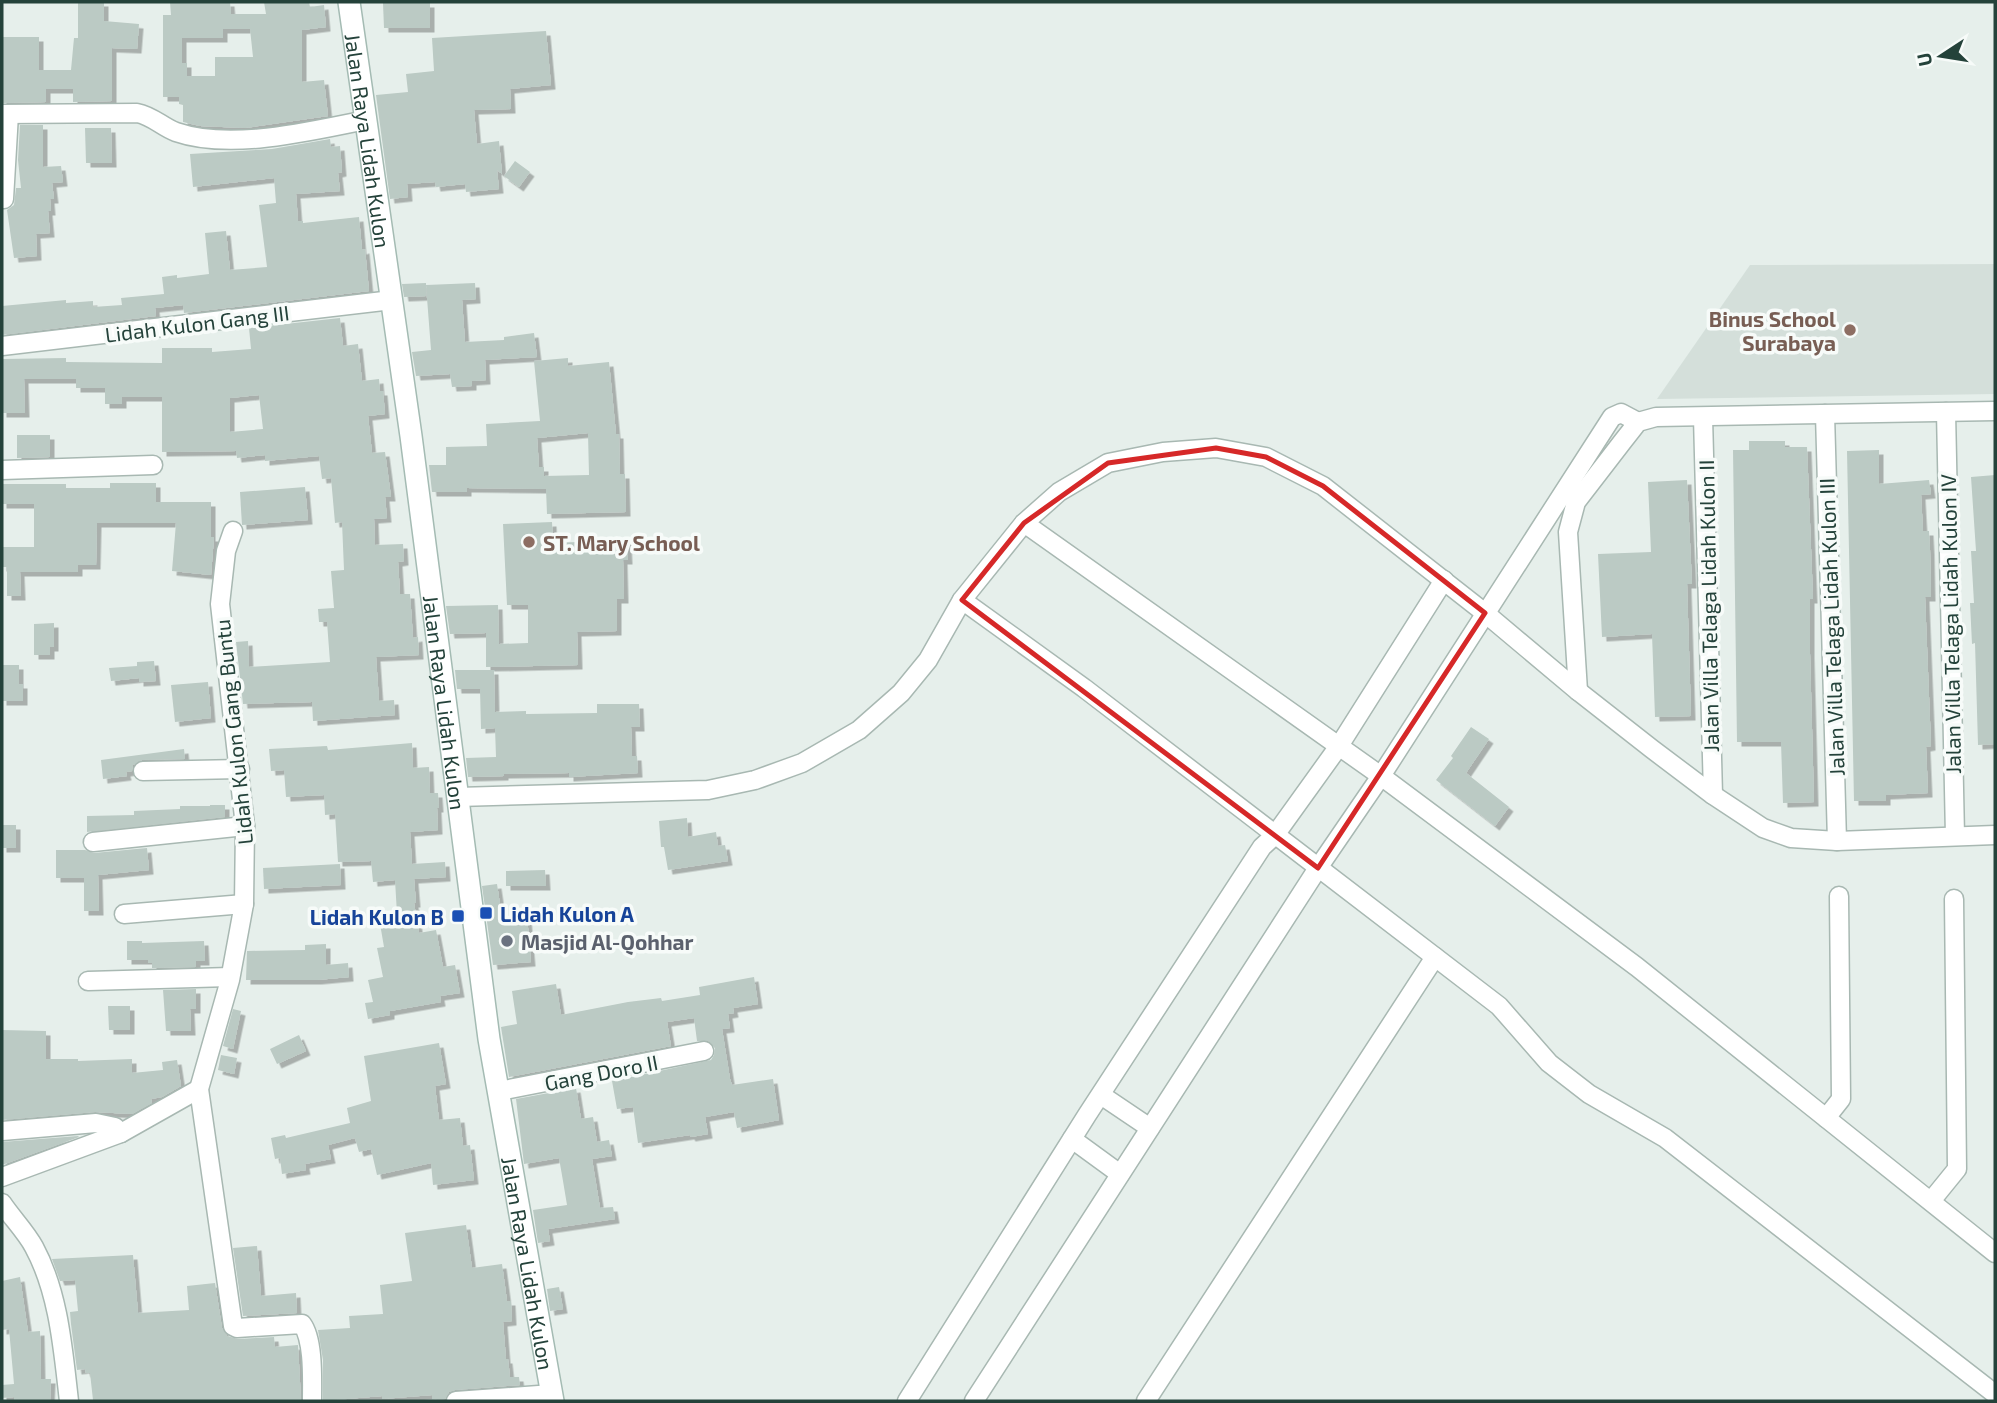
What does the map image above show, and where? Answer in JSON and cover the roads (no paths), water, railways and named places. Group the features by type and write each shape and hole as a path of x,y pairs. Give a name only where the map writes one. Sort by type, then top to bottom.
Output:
{"main road":[{"name":"Jalan Raya Lidah Kulon","path":"349,2 392,300 489,1039 553,1397"}],"street":[{"path":"4,200 5,114 137,113 153,117 176,132 227,140 302,133 366,120"},
{"name":"Lidah Kulon Gang III","path":"2,346 392,300"},
{"path":"1578,691 1567,532 1577,502 1638,422 1656,417 1995,411"},
{"name":"Jalan Villa Telaga Lidah Kulon IV","path":"1946,412 1955,836"},
{"path":"974,1401 1612,416 1621,414 1638,422"},
{"name":"Jalan Villa Telaga Lidah Kulon III","path":"1825,414 1837,841"},
{"name":"Jalan Villa Telaga Lidah Kulon II","path":"1703,416 1713,795"},
{"path":"458,797 708,790 755,780 802,763 859,730 901,692 928,660 962,600 1024,523 1059,492 1108,463 1163,452 1216,448 1266,457 1324,486 1485,613 1578,691 1713,795 1763,828 1791,838 1837,841 1995,835"},
{"path":"2,470 153,465"},
{"path":"1024,523 1381,776 1637,967 1995,1253"},
{"name":"Lidah Kulon Gang Buntu","path":"199,1089 230,976 244,904 245,827 220,604 226,551 233,531"},
{"path":"907,1401 1072,1139 1262,847 1275,835 1339,746 1444,580"},
{"path":"962,600 1084,688 1499,1006 1549,1063 1589,1094 1665,1138 1995,1394"},
{"path":"143,771 240,768"},
{"path":"93,842 245,827"},
{"path":"1826,1118 1842,1099 1839,896"},
{"path":"1931,1201 1957,1168 1954,899"},
{"path":"124,914 244,904"},
{"path":"1146,1401 1435,957"},
{"path":"89,981 230,976"},
{"name":"Gang Doro II","path":"499,1091 704,1051"},
{"path":"2,1177 121,1133 199,1089 233,1326 305,1326 310,1346 312,1401"},
{"path":"1101,1095 1150,1128"},
{"path":"2,1130 96,1123 115,1127 121,1133"},
{"path":"1072,1139 1120,1174"},
{"path":"2,1203 34,1247 48,1280 64,1356 69,1401"},
{"path":"456,1401 553,1397"}],"place":[{"name":"Binus School Surabaya","path":"1850,330"},
{"name":"ST. Mary School","path":"529,542"},
{"name":"Lidah Kulon A","path":"486,913"},
{"name":"Lidah Kulon B","path":"458,916"},
{"name":"Masjid Al-Qohhar","path":"507,941"}]}
